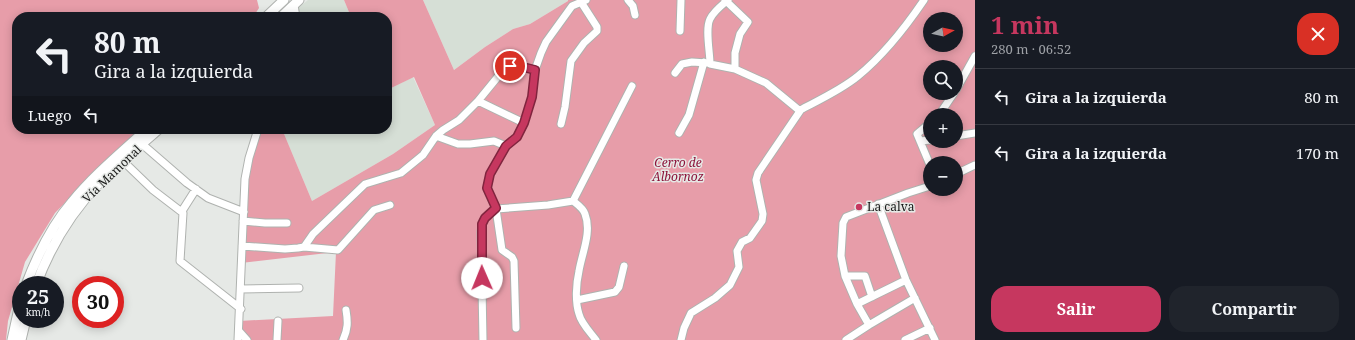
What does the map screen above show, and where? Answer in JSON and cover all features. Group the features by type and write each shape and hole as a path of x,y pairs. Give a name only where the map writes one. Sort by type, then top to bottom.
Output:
{"main road":[{"path":"271,12 284,0"},
{"path":"287,12 297,2"},
{"name":"Vía Mamonal","path":"30,276 37,258 50,234 71,202 96,176 142,134"},
{"name":"Vía Mamonal","path":"39,276 44,264 70,218 101,182 153,134"},
{"path":"12,340 15,328"},
{"path":"21,340 24,328"}],"street":[{"path":"628,0 633,6 635,16"},
{"path":"680,31 682,0"},
{"path":"679,134 689,115 707,63 710,19 727,0 748,22 740,34 735,53 735,69"},
{"path":"682,340 684,328 691,313 715,298 730,285 739,266 737,251 742,242 750,238 762,221 763,214 756,180 758,173 800,110 857,77 888,48 901,33 924,0"},
{"path":"516,328 514,261 512,257 502,250 496,208 487,188 487,182 506,146 517,137 524,123 532,97 535,70 540,53 546,42 572,6 583,1 597,27 597,31 584,43 571,61 565,107 561,124"},
{"path":"296,12 297,2"},
{"path":"963,78 974,60"},
{"path":"675,73 682,64 707,63 735,69 766,83 800,110"},
{"path":"304,247 313,234 362,186 401,173 423,155 436,136 459,120 478,101 505,68 510,66 535,70"},
{"path":"573,201 632,86"},
{"path":"478,101 524,123"},
{"path":"923,128 917,133 926,156"},
{"path":"963,135 975,133"},
{"path":"238,340 241,309 243,221 247,168 257,134"},
{"path":"436,136 458,144 494,141 506,146"},
{"path":"142,144 196,190 208,198 244,212"},
{"path":"123,161 153,190 182,211"},
{"path":"963,171 975,165"},
{"path":"869,325 857,304 845,276 841,256 844,223 846,217 908,192 923,188"},
{"path":"196,190 182,211 180,261 241,309"},
{"path":"483,340 482,224 485,218 496,208 548,205 573,201 580,206 585,213 587,226 586,240 578,272 577,300 579,316 596,340"},
{"path":"878,204 906,280 935,340"},
{"path":"242,246 285,249 304,247 338,250 374,210 390,205"},
{"path":"243,221 287,223"},
{"path":"577,300 616,292 619,287 624,266"},
{"path":"845,276 865,276 872,296"},
{"path":"857,304 906,280"},
{"path":"241,289 299,288"},
{"path":"846,340 915,298"},
{"path":"343,340 348,323 346,310"},
{"path":"277,340 278,321"},
{"path":"905,340 930,328"},
{"path":"239,331 247,340"}],"shaded area":[{"path":"308,0 344,0 349,12 300,12 298,8"},
{"path":"423,0 568,1 530,24 513,29 454,70"},
{"path":"413,77 435,125 393,154 312,201 284,134 392,134 392,88"}],"green space":[{"path":"0,0 257,0 259,8 256,12 12,12 12,134 136,134 94,173 55,213 25,262 21,276 12,276 12,307 8,321 6,340 0,340"},
{"name":"Cerro de Albornoz","path":"344,0 423,0 454,70 513,29 530,24 568,0 975,0 975,340 237,340 239,321 333,316 336,252 241,263 241,216 256,134 284,134 312,201 393,154 435,125 414,77 392,88 392,12 349,12"}],"place":[{"name":"La calva","path":"859,207"}],"route":[{"path":"482,278 482,224 485,218 496,208 487,188 487,182 506,146 517,137 527,116 532,97 535,70 510,66"}]}
